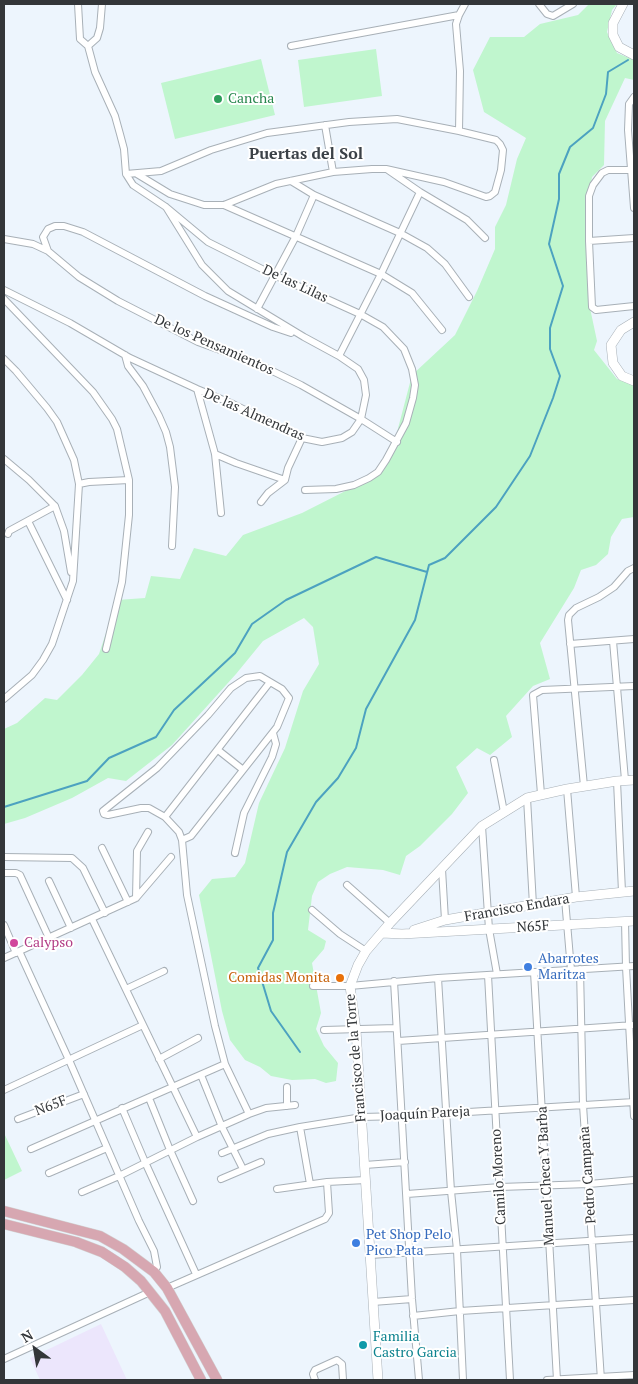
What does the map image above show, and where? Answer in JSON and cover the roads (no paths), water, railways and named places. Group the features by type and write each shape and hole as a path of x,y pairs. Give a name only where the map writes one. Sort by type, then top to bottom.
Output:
{"main road":[{"path":"4,1211 100,1236 123,1249 154,1272 166,1288 218,1380"},
{"path":"4,1224 76,1242 102,1252 125,1267 150,1292 165,1311 201,1380"}],"street":[{"path":"78,4 80,39 88,46 95,72 115,116 124,150 126,174 161,171 211,150 267,133 349,122 397,120 459,131 496,140 503,150 501,170 495,192 490,196 480,195 444,182 386,169 372,168 333,172 276,184 224,205 204,205 170,194 137,174"},
{"path":"88,46 97,38 100,28 102,4"},
{"path":"459,131 460,71 456,24 458,15 465,4"},
{"path":"539,4 547,14 553,16 573,4"},
{"path":"624,4 612,23 613,35 619,47 634,55"},
{"path":"291,46 458,15"},
{"path":"634,97 629,104 628,130 633,170 634,208"},
{"path":"325,125 333,172"},
{"path":"386,169 394,176 467,220 485,238"},
{"path":"633,170 608,170 598,177 589,196 589,240 592,307 596,310 634,306"},
{"name":"De las Lilas","path":"126,174 133,185 166,207 208,242 274,275 360,314 383,327 404,349 412,369 415,385 410,414 398,442 378,472 369,478 336,489 305,490"},
{"path":"291,181 314,195 400,233 427,248 445,264 469,297"},
{"path":"340,356 420,192"},
{"path":"257,309 296,236 314,195"},
{"path":"224,205 381,274 412,293 442,330"},
{"path":"166,207 198,258 210,274 228,291 304,337 340,356 358,369 364,380 366,395 361,419"},
{"path":"48,251 43,237 48,229 55,226 64,226 83,232 205,296 273,327 304,337"},
{"path":"589,240 634,238"},
{"name":"De los Pensamientos","path":"4,239 34,244 48,251 72,272 118,302 198,342 256,363 300,385 398,442"},
{"name":"De las Almendras","path":"4,290 70,323 126,355 302,438 322,442 342,438 352,432 361,419"},
{"path":"4,299 93,392 117,429 129,480 129,515 122,582 106,649"},
{"path":"634,322 620,330 611,345 613,363 622,376 634,381"},
{"path":"126,355 128,366 143,386 159,416 170,447 175,487 172,546"},
{"path":"4,359 22,378 57,422 74,460 79,484 73,581 52,644 32,675 4,698"},
{"path":"197,389 215,454 221,513"},
{"path":"261,502 268,493 285,480 288,468 302,438"},
{"path":"215,454 285,480"},
{"path":"4,459 55,506 64,531 73,581"},
{"path":"79,484 129,480"},
{"path":"8,534 9,531 55,506"},
{"path":"28,521 67,600"},
{"path":"584,786 570,644 569,615 576,608 614,587 634,568"},
{"path":"570,644 634,639"},
{"path":"613,641 628,779 622,892"},
{"path":"182,840 191,836 242,769 273,733 289,698 287,693 260,676 253,676 240,681 231,688 157,768 104,809 103,812 108,816 146,808 165,817 179,831 182,840 187,895 215,1026 225,1064 249,1114"},
{"path":"165,817 270,682"},
{"path":"541,794 533,695 542,690 634,686"},
{"path":"234,853 244,813 272,757 276,744 273,733"},
{"path":"218,750 242,769"},
{"path":"494,760 504,812"},
{"name":"Francisco de la Torre","path":"378,1380 356,1030 350,986 358,965 366,951 390,923 482,826 527,798 628,779"},
{"path":"567,789 576,897"},
{"path":"527,798 533,905"},
{"path":"482,826 489,929 497,974"},
{"path":"136,898 137,851 148,832"},
{"path":"102,848 128,902"},
{"path":"4,857 72,858 83,868 105,912"},
{"path":"4,958 136,898 171,857"},
{"path":"442,869 445,920"},
{"path":"4,873 20,875 49,938"},
{"path":"49,881 71,928"},
{"path":"347,885 390,923"},
{"name":"Francisco Endara","path":"402,934 445,920 488,914 576,897 634,891"},
{"path":"565,899 571,970"},
{"path":"312,910 340,934 366,951"},
{"path":"92,919 197,1137"},
{"path":"630,921 626,967 632,1026 634,1116"},
{"name":"N65F","path":"402,934 630,921"},
{"path":"4,925 69,1060 139,1221 154,1251 157,1267 154,1272"},
{"path":"382,933 402,934"},
{"path":"313,986 350,986 394,981 634,966"},
{"name":"Pedro Campaña","path":"580,969 583,1105 601,1379"},
{"path":"126,989 164,971"},
{"name":"Manuel Checa Y Barba","path":"534,972 557,1380"},
{"name":"Camilo Moreno","path":"488,975 510,1380"},
{"path":"438,978 451,1191 457,1250 463,1380"},
{"path":"394,981 413,1316 419,1380"},
{"path":"4,1090 143,1025"},
{"path":"398,1041 632,1026"},
{"path":"324,1030 396,1028"},
{"path":"159,1058 198,1038"},
{"path":"31,1149 225,1064"},
{"path":"202,1075 222,1127 243,1169"},
{"path":"287,1086 287,1106"},
{"name":"N65F","path":"18,1119 84,1094"},
{"path":"149,1098 193,1201"},
{"name":"Joaquín Pareja","path":"222,1153 232,1147 268,1134 300,1126 362,1117 634,1102"},
{"path":"82,1192 249,1114 266,1108 295,1105"},
{"path":"122,1108 196,1274"},
{"path":"300,1126 310,1184"},
{"path":"49,1173 107,1148"},
{"path":"222,1179 261,1162"},
{"path":"365,1166 405,1162"},
{"path":"276,1189 327,1182 366,1180"},
{"path":"407,1194 500,1186 589,1184 634,1180"},
{"path":"166,1288 325,1219 329,1213 327,1182"},
{"path":"370,1255 634,1238"},
{"path":"4,1359 150,1292"},
{"path":"373,1302 412,1299"},
{"path":"413,1316 460,1310 634,1300"},
{"path":"315,1380 313,1372 335,1360 339,1360 342,1364 343,1380"},
{"path":"547,1380 601,1379 634,1375"}],"waterway":[{"path":"300,1052 271,1011 258,968 273,940 273,913 287,852 316,802 338,778 356,748 366,709 415,620 429,565 445,558 496,507 530,456 560,376 550,349 550,328 563,286 549,244 559,199 559,174 570,147 593,128 606,94 608,72 628,60"},
{"path":"4,807 87,781 109,758 156,737 174,710 235,653 252,624 286,600 376,557 427,572"}],"place":[{"name":"Cancha","path":"218,99"},
{"name":"Calypso","path":"14,943"},
{"name":"Abarrotes Maritza","path":"528,967"},
{"name":"Comidas Monita","path":"340,978"},
{"name":"Pet Shop Pelo Pico Pata","path":"356,1243"},
{"name":"Familia Castro Garcia","path":"363,1345"}],"district":[{"name":"Puertas del Sol","path":"306,154"}]}
